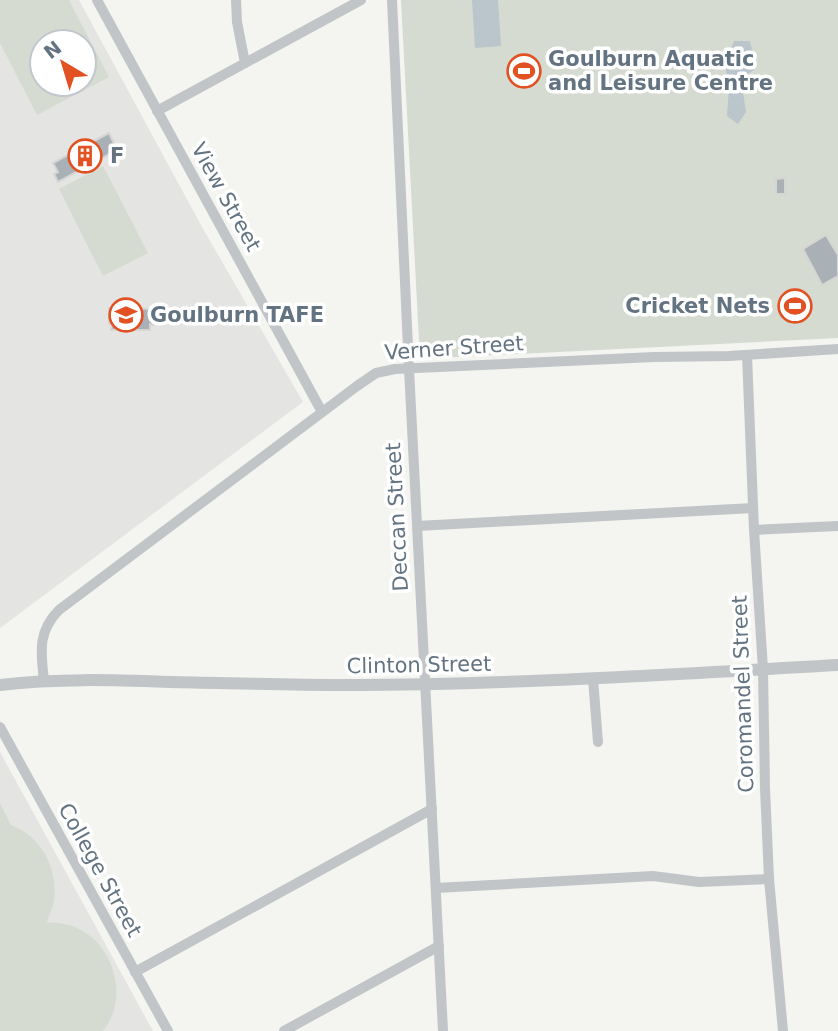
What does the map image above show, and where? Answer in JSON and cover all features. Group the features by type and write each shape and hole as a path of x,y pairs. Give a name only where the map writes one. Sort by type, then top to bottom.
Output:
{"street":[{"name":"View Street","path":"97,0 322,412"},
{"path":"236,0 237,22 245,63"},
{"path":"157,111 361,0"},
{"name":"Deccan Street","path":"392,0 443,1031"},
{"name":"Verner Street","path":"44,681 42,640 47,624 59,610 376,373 388,370 838,349"},
{"name":"Coromandel Street","path":"747,355 763,669 769,879 783,1031"},
{"path":"417,526 753,508"},
{"path":"754,530 838,526"},
{"name":"Clinton Street","path":"0,685 91,679 306,685 426,685 838,665"},
{"path":"593,678 598,742"},
{"name":"College Street","path":"0,727 167,1031"},
{"path":"135,972 432,809"},
{"path":"436,888 653,876 699,882 769,879"},
{"path":"284,1031 439,946"}],"shaded area":[{"name":"Goulburn TAFE","path":"0,0 79,0 94,28 28,28 28,98 98,98 98,35 202,227 303,402 0,628"},
{"path":"0,0 69,0 84,28 28,28 28,97 0,43"},
{"path":"401,0 838,0 838,338 437,358 426,355 419,340"},
{"path":"472,0 498,0 501,46 475,48"},
{"path":"734,41 750,41 754,58 754,70 741,79 746,112 738,124 727,116 729,87 725,64"},
{"path":"98,56 109,77 98,83"},
{"path":"28,98 69,98 37,115"},
{"path":"103,166 148,253 103,276 59,189"},
{"path":"0,752 153,1031 0,1031"},
{"path":"0,803 11,825 31,837 46,855 55,889 47,922 70,925 83,931 104,951 110,963 115,977 115,1005 111,1019 103,1031 0,1031"}],"building":[{"path":"667,50 676,51 675,64 666,63"},
{"name":"F","path":"109,133 117,150 58,182 54,174 58,172 53,163"},
{"path":"785,178 785,194 776,194 776,179"},
{"path":"826,235 838,255 838,276 822,285 803,249"},
{"path":"109,308 154,309 153,325 150,324 150,330 111,330"}],"place":[{"name":"Goulburn Aquatic and Leisure Centre","path":"524,71"},
{"name":"F","path":"85,156"},
{"name":"Cricket Nets","path":"795,306"},
{"name":"Goulburn TAFE","path":"126,315"}]}
